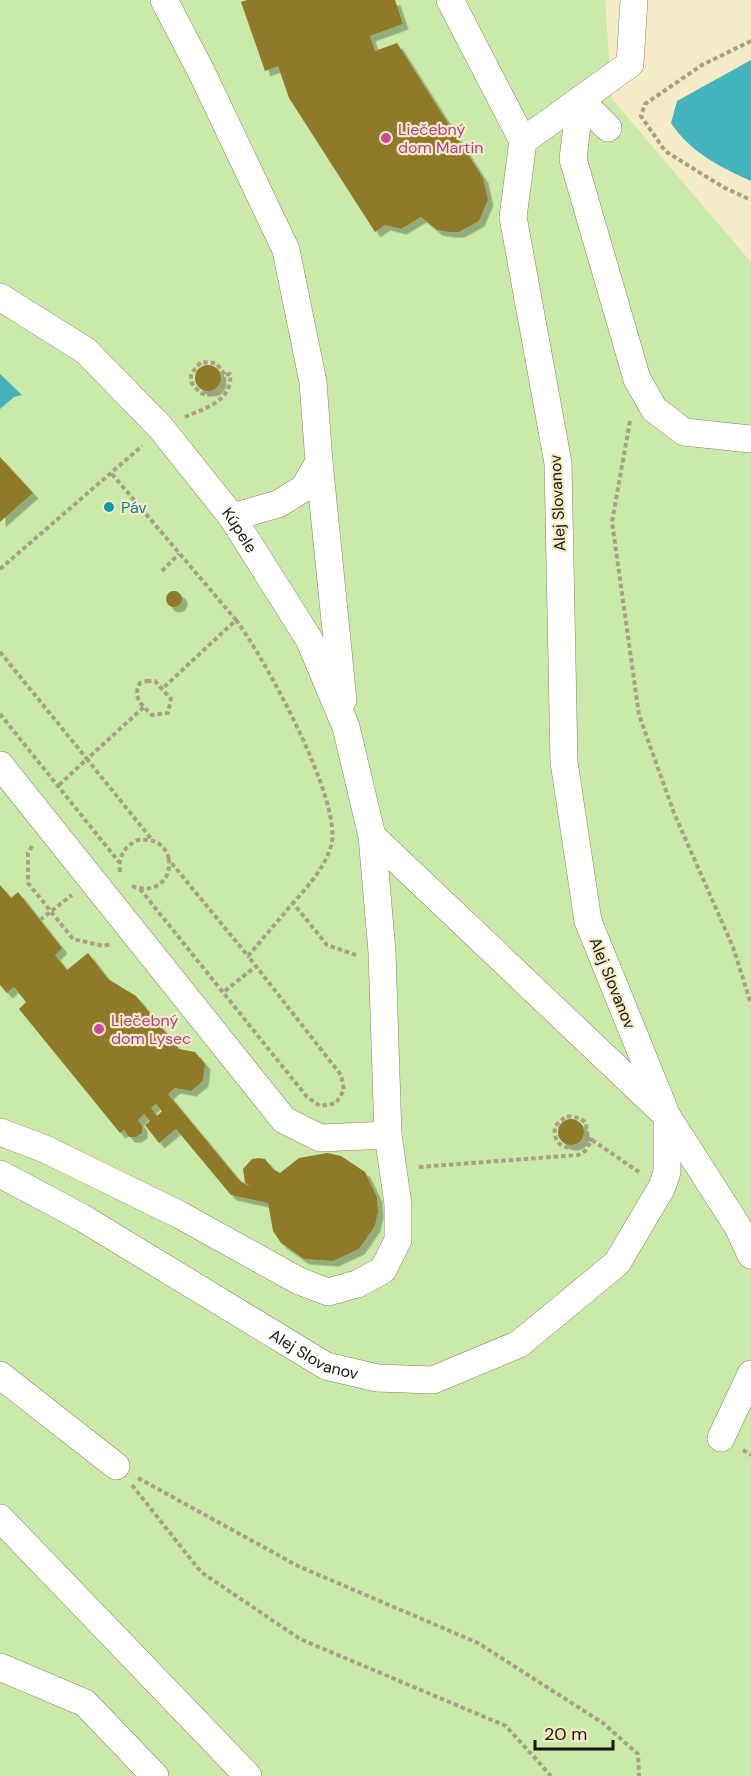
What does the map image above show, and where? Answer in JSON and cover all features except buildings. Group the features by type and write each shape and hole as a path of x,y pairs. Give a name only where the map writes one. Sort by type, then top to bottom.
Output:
{"street":[{"path":"164,0 201,70 286,250 313,382 345,727"},
{"path":"450,0 523,141 630,64 634,0"},
{"path":"580,100 608,128"},
{"path":"580,100 573,159 637,379 654,409 684,432 751,440"},
{"name":"Alej Slovanov","path":"0,1174 81,1217 326,1366 377,1378 433,1380 519,1344 616,1263 662,1187 667,1172 668,1116 588,921 564,762 558,463 513,217 523,141"},
{"name":"Kúpele","path":"0,297 86,351 161,428 232,517 309,639 345,727 372,836 382,952 388,1135 391,1170 398,1204 398,1240 383,1270 357,1284 328,1292 299,1281 180,1215 45,1149 0,1132"},
{"path":"232,517 278,504 304,488 319,462"},
{"path":"0,765 284,1120 320,1138 388,1135"},
{"path":"372,836 668,1116 688,1152 738,1227 751,1255"},
{"path":"721,1438 751,1374"},
{"path":"0,1375 116,1466"},
{"path":"0,1518 248,1776"},
{"path":"0,1667 85,1703 155,1776"}],"path":[{"path":"751,41 702,65 645,104 641,116 664,151 723,187 751,200"},
{"path":"201,362 216,363 225,375 221,389 208,395 194,388 191,382 191,374 201,362"},
{"path":"0,569 112,474 161,428 216,404 230,386 230,374 225,375"},
{"path":"637,379 612,522 639,715 674,813 732,947 751,1004"},
{"path":"112,474 257,648 323,784 333,818 332,845 320,871 248,956"},
{"path":"162,571 179,554"},
{"path":"162,689 236,620"},
{"path":"0,652 153,841 165,849 169,860 341,1075 344,1090 336,1103 320,1106 313,1103 225,991 140,889 126,881 119,862 0,714"},
{"path":"155,681 162,689 171,699 168,713 152,715 137,699 136,691 140,683 155,681"},
{"path":"59,785 144,707"},
{"path":"46,822 28,853 28,883 73,939 103,946 137,937"},
{"path":"119,862 129,844 138,840 153,841"},
{"path":"140,889 152,889 160,885 167,877 169,860"},
{"path":"40,920 71,896"},
{"path":"293,903 327,945 352,955 382,952"},
{"path":"225,991 256,966"},
{"path":"391,1170 578,1155 585,1150 590,1139 586,1123 573,1115 566,1116 555,1126 556,1141 569,1149 577,1148 590,1139"},
{"path":"590,1139 662,1187"},
{"path":"116,1466 201,1572 300,1639 506,1726 550,1776"},
{"path":"116,1466 298,1566 478,1643 603,1723 638,1754 639,1776"}],"green space":[{"path":"0,0 605,0 612,99 751,262 751,1776 0,1776"}],"water":[{"path":"751,60 751,181 717,164 696,150 671,123 677,101"},
{"path":"0,374 22,395 14,397 0,409"}],"place":[{"name":"Liečebný dom Martin","path":"386,138"},
{"name":"Páv","path":"109,507"},
{"name":"Liečebný dom Lysec","path":"99,1029"}]}
